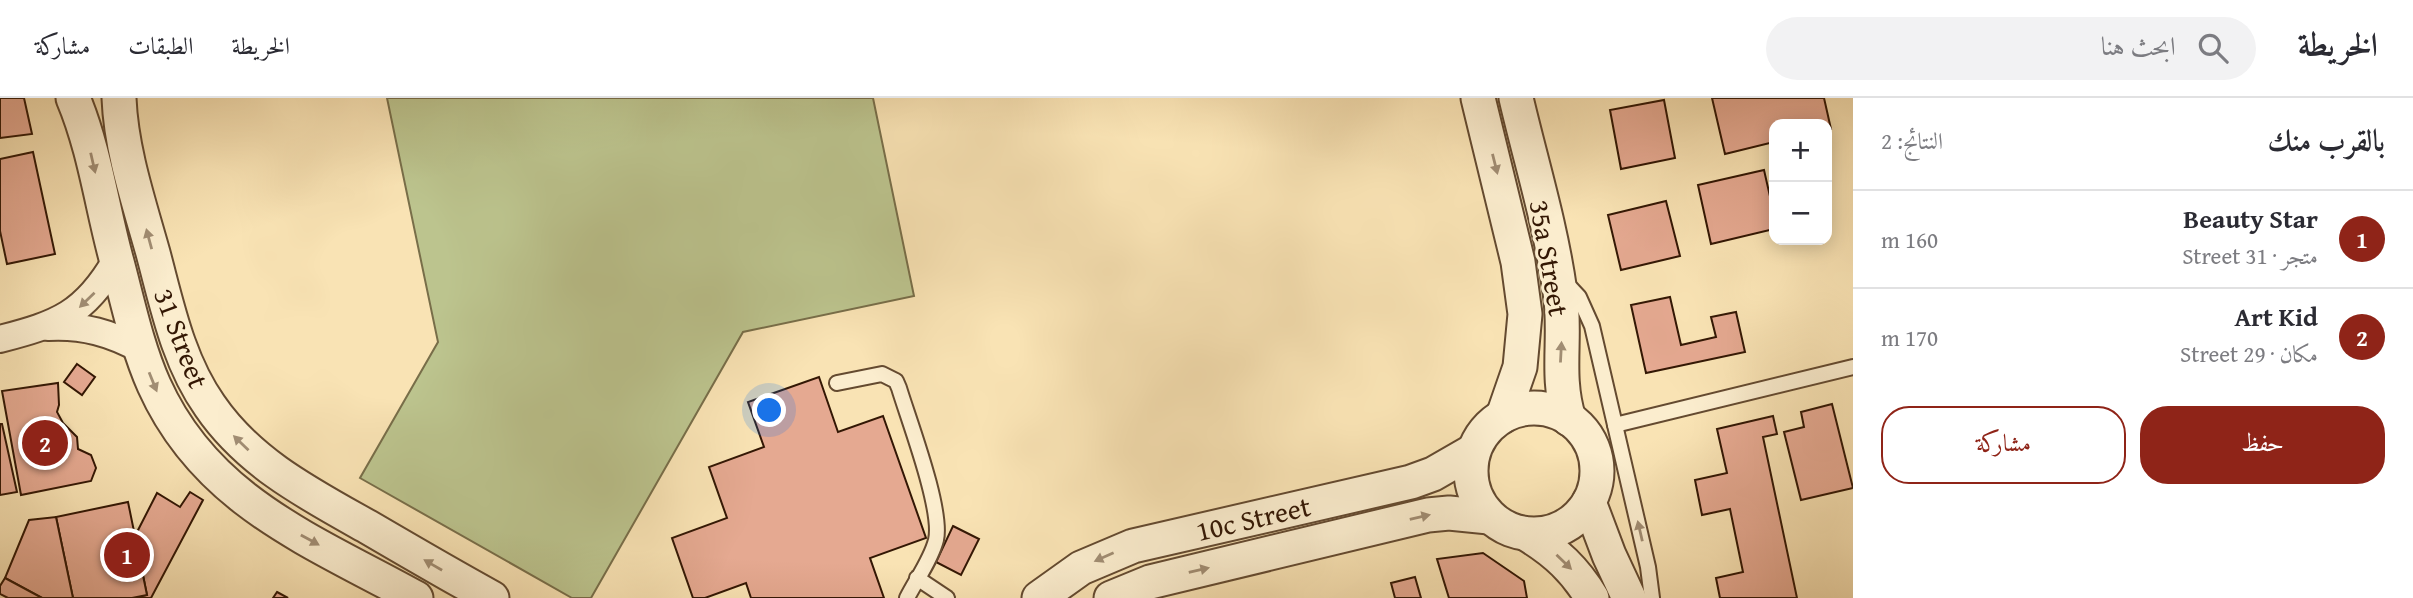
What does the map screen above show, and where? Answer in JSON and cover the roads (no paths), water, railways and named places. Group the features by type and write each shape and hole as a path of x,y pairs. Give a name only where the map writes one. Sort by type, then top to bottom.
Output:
{"street":[{"name":"31 Street","path":"73,98 87,136 116,260 142,350 167,413 186,442 231,490 258,510 416,598"},
{"name":"31 Street","path":"119,98 123,138 174,332 189,370 209,405 234,437 276,473 492,598"},
{"name":"35a Street","path":"1479,98 1518,262 1525,314 1520,367 1503,416"},
{"name":"35a Street","path":"1516,98 1558,275 1562,310 1561,389 1569,419"},
{"path":"0,339 46,327 80,307 100,285 116,260"},
{"path":"46,327 86,328 115,336 142,350"},
{"path":"1528,535 1543,534 1563,527 1580,514 1595,488 1595,457 1590,442 1569,419 1553,411 1536,408 1519,410 1490,425 1474,451 1470,468 1472,486 1489,517 1501,526 1528,535 1567,563 1592,598"},
{"name":"10c Street","path":"1039,598 1081,568 1133,546 1411,482 1433,474 1474,451"},
{"path":"1589,502 1629,598"},
{"name":"10c Street","path":"1111,598 1150,582 1428,515 1469,514 1489,517"}],"lane":[{"path":"1558,275 1579,297 1592,326 1648,567 1652,598"},
{"path":"1615,425 1853,367"},
{"path":"837,383 882,374 890,376 899,388 937,518 935,541 907,598"},
{"path":"917,578 947,598"}],"place":[{"name":"Art Kid","path":"45,443"},
{"name":"Beauty Star","path":"127,555"}]}
